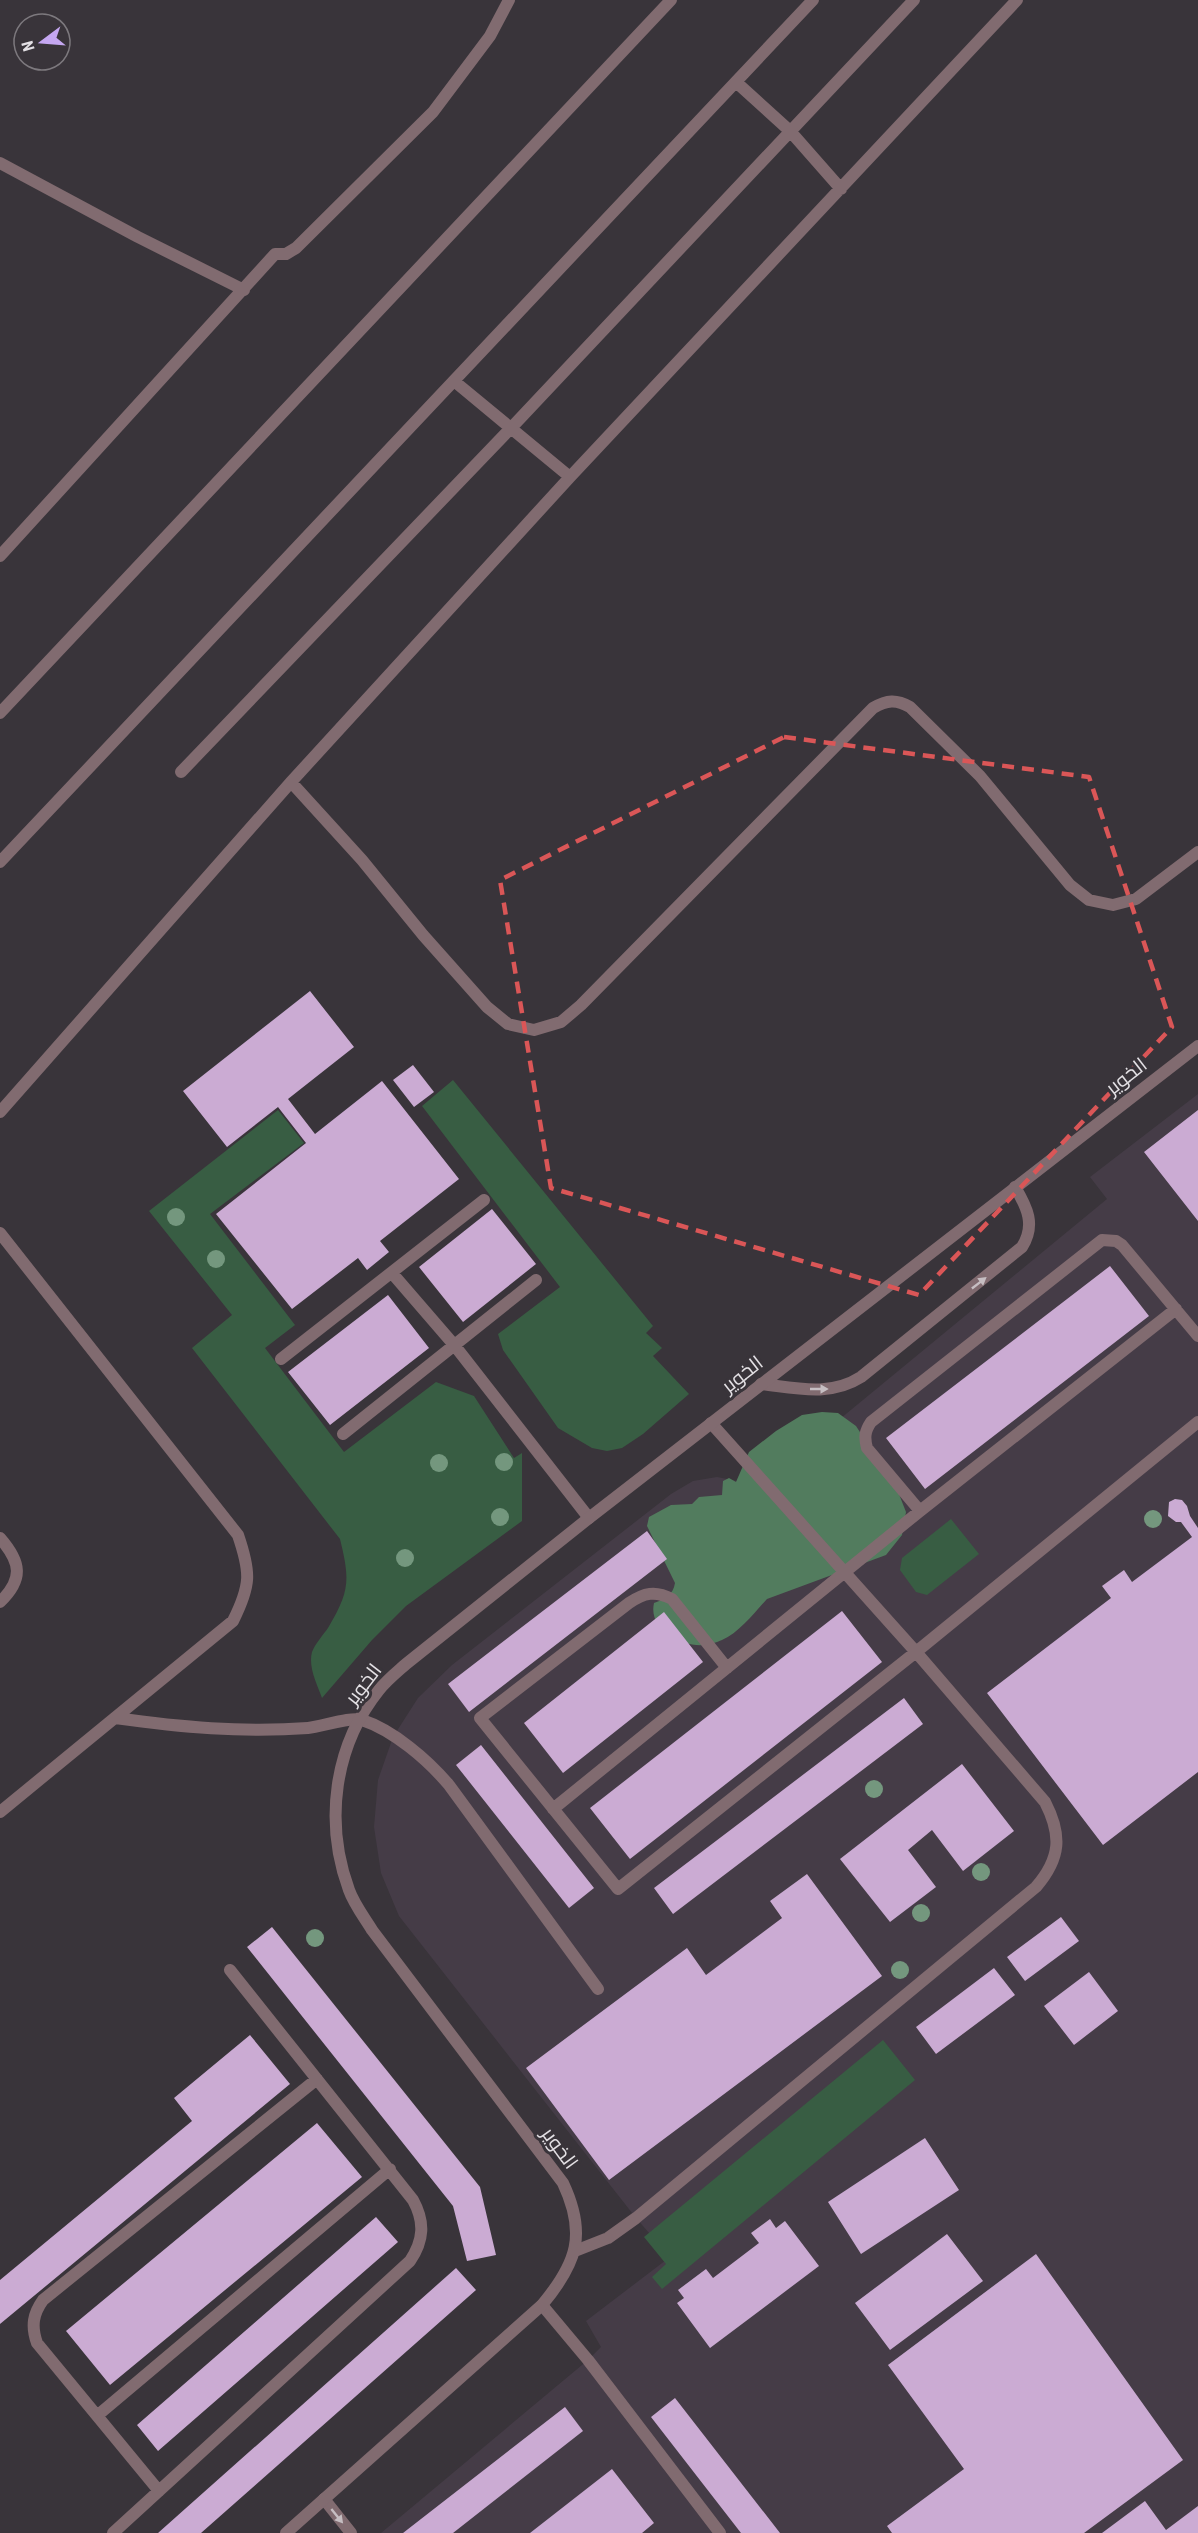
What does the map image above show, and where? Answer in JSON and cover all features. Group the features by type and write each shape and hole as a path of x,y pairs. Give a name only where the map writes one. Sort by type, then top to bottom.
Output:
{"street":[{"path":"0,556 275,255 286,254 296,249 433,112 490,36 508,0"},
{"path":"0,713 671,0"},
{"path":"0,862 813,0"},
{"path":"181,772 511,429 914,0"},
{"path":"0,1112 291,783 570,477 1017,0"},
{"path":"736,82 790,131 842,189"},
{"path":"0,163 138,237 244,290"},
{"path":"454,381 570,477"},
{"path":"291,783 362,860 423,935 487,1007 508,1024 534,1030 561,1022 581,1005 873,708 884,702 899,700 910,707 980,776 1070,885 1089,900 1113,905 1136,898 1198,852"},
{"name":"الخوير","path":"286,2533 542,2305 566,2274 575,2251 577,2227 573,2205 563,2183 372,1930 350,1892 337,1848 335,1804 342,1760 360,1719 380,1689 406,1664 589,1518 1198,1046"},
{"path":"761,1384 816,1390 840,1388 861,1377 1022,1246 1029,1231 1030,1221 1027,1208 1015,1187"},
{"path":"281,1359 484,1200"},
{"path":"0,1233 238,1535 248,1563 246,1593 233,1621 0,1812"},
{"path":"920,1511 867,1448 864,1439 871,1422 1102,1240 1109,1239 1122,1245 1198,1336"},
{"path":"392,1273 455,1346 589,1518"},
{"path":"343,1434 536,1281"},
{"path":"554,1809 920,1511 1176,1309"},
{"path":"727,1668 672,1599 663,1595 645,1594 480,1718 618,1889 916,1653 1198,1422"},
{"path":"575,2251 593,2246 622,2229 1036,1887 1048,1874 1055,1858 1057,1838 1054,1819 1045,1802 711,1423"},
{"path":"0,1538 14,1554 18,1573 12,1591 0,1602"},
{"path":"115,1718 191,1728 239,1731 315,1727 360,1719 423,1757 438,1772 598,1989"},
{"path":"113,2533 410,2260 417,2250 423,2225 413,2200 390,2169 230,1970"},
{"path":"159,2491 37,2343 33,2332 36,2310 43,2300 317,2079"},
{"path":"98,2415 390,2169"},
{"path":"542,2305 588,2360 720,2533"},
{"path":"324,2499 351,2533"}],"highlighted area":[{"path":"784,737 1089,777 1172,1027 919,1295 551,1188 500,880"}],"shaded area":[{"path":"1198,1094 1198,2533 381,2533 588,2360 601,2347 586,2321 670,2257 636,2218 399,1916 381,1873 374,1827 378,1780 393,1737 418,1698 452,1665 671,1494 693,1481 717,1477 742,1482 778,1470 1107,1199 1090,1177"}],"green space":[{"path":"453,1080 653,1326 646,1333 662,1348 653,1356 689,1394 643,1434 622,1448 607,1451 592,1448 558,1428 503,1350 498,1334 560,1287 422,1106"},
{"path":"278,1110 304,1143 210,1214 295,1325 265,1348 344,1452 436,1382 474,1396 514,1458 522,1453 522,1521 406,1606 372,1640 322,1698 311,1658 313,1649 328,1628 344,1594 346,1575 340,1539 192,1348 232,1315 149,1211"},
{"path":"822,1412 838,1413 856,1426 897,1489 906,1512 902,1535 886,1555 767,1599 741,1627 722,1640 708,1645 695,1645 685,1643 668,1634 656,1621 653,1612 654,1603 668,1596 675,1583 647,1526 649,1517 671,1505 692,1504 699,1497 722,1495 723,1481 729,1478 736,1482 749,1452 802,1415"},
{"path":"951,1519 979,1554 927,1595 916,1592 900,1570 902,1558"},
{"path":"883,2040 915,2080 662,2289 652,2277 666,2264 644,2237"}],"building":[{"path":"310,991 354,1047 288,1099 315,1134 382,1081 459,1179 380,1241 389,1252 367,1270 358,1258 292,1309 216,1214 306,1143 278,1107 227,1147 183,1091"},
{"path":"413,1065 434,1092 414,1107 393,1080"},
{"path":"1198,1110 1198,1221 1144,1152"},
{"path":"492,1209 536,1264 463,1322 419,1267"},
{"path":"1110,1266 1149,1316 925,1489 886,1438"},
{"path":"388,1295 429,1348 330,1425 288,1372"},
{"path":"1175,1499 1182,1500 1187,1506 1198,1528 1198,1772 1103,1845 987,1693 1111,1598 1102,1586 1124,1570 1132,1582 1192,1537 1181,1522 1176,1522 1168,1516 1169,1502"},
{"path":"647,1531 667,1559 469,1712 448,1684"},
{"path":"842,1611 882,1662 630,1859 590,1808"},
{"path":"664,1612 703,1662 563,1773 524,1723"},
{"path":"904,1698 923,1724 673,1914 654,1888"},
{"path":"481,1745 594,1888 569,1908 456,1765"},
{"path":"962,1764 1014,1831 963,1871 932,1830 908,1850 936,1887 890,1922 840,1859"},
{"path":"807,1874 882,1976 609,2180 526,2068 687,1948 706,1975 782,1918 770,1901"},
{"path":"1061,1917 1079,1941 1025,1981 1007,1957"},
{"path":"272,1927 480,2187 496,2255 467,2261 453,2206 247,1947"},
{"path":"994,1968 1015,1995 936,2054 916,2027"},
{"path":"1089,1972 1118,2011 1074,2045 1044,2006"},
{"path":"250,2035 290,2084 0,2324 0,2280 192,2121 174,2098"},
{"path":"317,2123 362,2177 110,2385 66,2331"},
{"path":"925,2138 959,2190 861,2254 828,2202"},
{"path":"376,2217 398,2242 158,2451 137,2425"},
{"path":"770,2219 776,2228 785,2221 819,2266 710,2348 677,2303 684,2298 678,2290 706,2269 713,2278 759,2243 751,2233"},
{"path":"947,2234 983,2281 890,2350 855,2303"},
{"path":"1036,2254 1183,2460 1084,2533 892,2533 887,2526 964,2469 888,2365"},
{"path":"456,2268 476,2290 201,2533 158,2533"},
{"path":"675,2398 780,2533 741,2533 651,2417"},
{"path":"565,2407 583,2431 453,2533 403,2533"},
{"path":"612,2469 654,2523 642,2533 530,2533"},
{"path":"1145,2501 1166,2530 1198,2506 1198,2533 1102,2533"}]}
